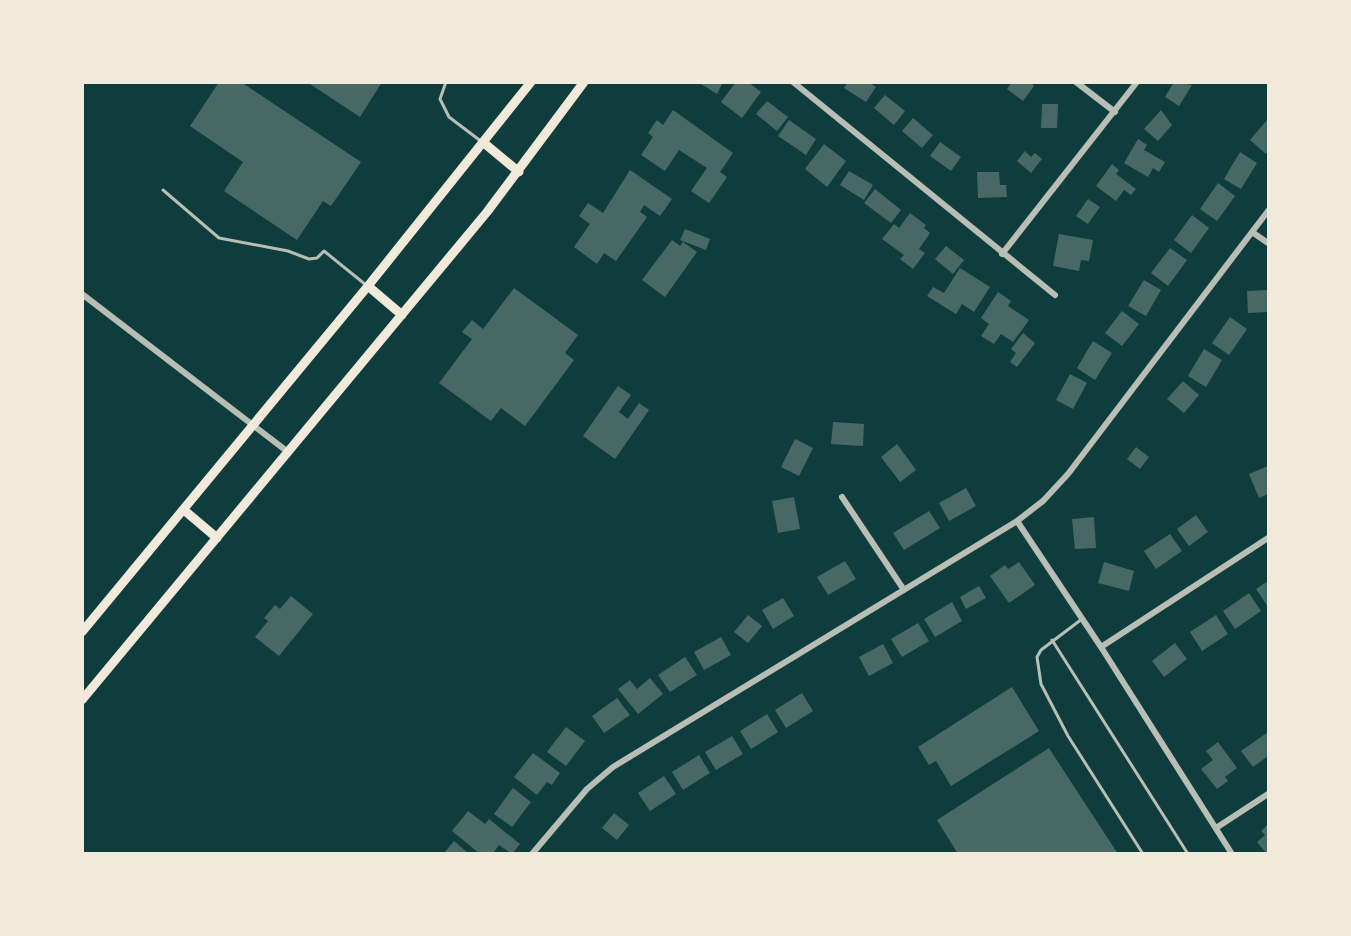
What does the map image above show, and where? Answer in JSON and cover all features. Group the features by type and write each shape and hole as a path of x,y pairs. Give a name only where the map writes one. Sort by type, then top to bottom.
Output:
{"main road":[{"path":"82,632 368,286 531,82"},
{"path":"82,700 519,172 584,82"},
{"path":"484,143 519,172"},
{"path":"368,286 402,315"},
{"path":"184,510 217,538"}],"street":[{"path":"793,82 1055,295"},
{"path":"1076,82 1115,112"},
{"path":"1002,254 1137,82"},
{"path":"532,854 587,789 614,767 1017,521 1043,501 1068,474 1269,211"},
{"path":"1252,232 1269,243"},
{"path":"82,294 288,452"},
{"path":"842,497 904,590"},
{"path":"1017,521 1101,647 1232,854"},
{"path":"1101,647 1269,538"},
{"path":"1216,828 1269,794"}],"lane":[{"path":"446,82 440,99 448,117 484,143"},
{"path":"163,190 219,238 288,252 309,259 317,258 324,251 368,286"},
{"path":"1082,619 1041,650 1037,657 1041,684 1068,736 1143,854"},
{"path":"1052,640 1188,854"}],"building":[{"path":"219,82 241,82 361,162 331,206 323,201 297,240 224,191 243,162 190,126"},
{"path":"307,82 382,82 360,117"},
{"path":"698,82 723,82 717,94"},
{"path":"736,82 748,82 761,92 742,118 721,102"},
{"path":"848,82 869,82 876,87 866,102 844,88"},
{"path":"1012,82 1030,82 1034,86 1023,101 1007,89"},
{"path":"1174,82 1192,85 1179,106 1165,97"},
{"path":"885,95 905,111 894,125 874,108"},
{"path":"767,101 788,117 777,131 756,114"},
{"path":"1042,104 1058,104 1057,128 1041,128"},
{"path":"673,110 733,153 720,172 727,177 709,203 691,191 707,168 679,150 665,171 641,155 653,137 648,133 657,120 663,125"},
{"path":"1161,110 1172,125 1158,141 1144,129"},
{"path":"913,118 933,135 922,148 902,131"},
{"path":"789,120 816,139 806,155 778,136"},
{"path":"1267,120 1268,152 1266,154 1250,140"},
{"path":"1138,139 1147,145 1144,150 1165,162 1159,172 1153,168 1148,177 1124,163"},
{"path":"940,142 961,157 951,171 930,156"},
{"path":"824,144 846,161 827,187 805,169"},
{"path":"1025,151 1031,157 1035,153 1042,159 1031,173 1017,161"},
{"path":"1240,152 1257,163 1241,189 1224,179"},
{"path":"1112,164 1119,170 1116,174 1136,189 1131,195 1124,190 1116,201 1096,186"},
{"path":"630,170 672,199 660,216 644,205 640,212 647,217 616,261 604,253 597,264 574,247 590,224 579,216 588,203 603,213"},
{"path":"849,171 873,185 864,200 840,185"},
{"path":"977,172 999,172 1000,185 1006,185 1007,197 978,198"},
{"path":"1218,183 1235,196 1217,221 1200,209"},
{"path":"875,189 901,210 891,223 864,203"},
{"path":"1088,199 1100,207 1088,224 1076,216"},
{"path":"910,213 926,225 924,228 930,233 919,249 925,253 913,269 900,259 904,255 882,239 894,224 899,228"},
{"path":"1192,215 1209,228 1191,253 1174,240"},
{"path":"685,229 710,239 706,250 680,240"},
{"path":"1059,234 1093,240 1089,261 1081,260 1079,271 1053,266"},
{"path":"672,240 680,246 683,242 697,252 665,297 642,280"},
{"path":"946,246 964,260 953,274 935,259"},
{"path":"1170,248 1187,260 1168,286 1151,273"},
{"path":"960,268 990,287 974,312 962,304 956,314 927,296 933,287 944,293"},
{"path":"1144,280 1161,290 1146,316 1128,306"},
{"path":"514,288 578,335 565,353 574,360 525,426 501,408 491,421 439,383 472,339 462,332 472,320 483,329"},
{"path":"1268,290 1268,312 1248,313 1247,291"},
{"path":"998,292 1011,301 1008,306 1029,320 1013,342 1001,334 994,344 981,336 989,324 981,318"},
{"path":"1122,311 1139,324 1122,346 1105,333"},
{"path":"1230,317 1247,329 1229,355 1212,343"},
{"path":"1023,333 1035,343 1017,367 1010,362 1016,353 1011,349"},
{"path":"1093,341 1112,353 1095,380 1077,368"},
{"path":"1204,349 1222,360 1206,387 1188,376"},
{"path":"1070,374 1087,383 1073,409 1056,400"},
{"path":"1183,381 1199,395 1184,413 1167,399"},
{"path":"618,386 631,395 619,412 628,419 639,403 649,410 615,459 583,436"},
{"path":"833,422 864,424 863,446 831,444"},
{"path":"795,439 813,448 799,476 781,467"},
{"path":"897,444 916,470 900,482 881,457"},
{"path":"1136,447 1149,457 1140,469 1127,459"},
{"path":"1268,466 1268,494 1259,498 1249,474"},
{"path":"966,488 976,506 949,521 939,503"},
{"path":"794,497 800,529 778,533 772,501"},
{"path":"929,511 940,528 904,550 893,533"},
{"path":"1196,515 1208,532 1189,546 1177,529"},
{"path":"1094,517 1096,548 1075,549 1072,519"},
{"path":"1170,534 1182,551 1156,569 1144,551"},
{"path":"845,561 856,579 828,595 817,577"},
{"path":"1019,562 1035,585 1009,603 990,576 1005,565 1008,569"},
{"path":"1104,562 1134,571 1129,591 1098,583"},
{"path":"1268,581 1268,607 1256,589"},
{"path":"979,586 986,598 966,609 960,597"},
{"path":"1249,593 1261,611 1235,629 1223,611"},
{"path":"291,596 313,614 279,656 255,637 268,621 264,618 275,605 280,609"},
{"path":"783,598 794,616 773,629 762,610"},
{"path":"952,602 962,621 935,637 924,619"},
{"path":"748,615 762,626 748,643 734,632"},
{"path":"1216,615 1228,634 1202,651 1190,632"},
{"path":"918,623 929,641 902,657 891,639"},
{"path":"721,637 731,655 704,670 694,652"},
{"path":"1175,643 1187,659 1164,677 1152,661"},
{"path":"883,644 893,663 869,676 859,657"},
{"path":"685,657 697,675 670,692 658,675"},
{"path":"650,678 663,694 638,714 618,689 630,680 637,689"},
{"path":"1012,687 1039,731 951,786 936,761 929,765 918,747"},
{"path":"802,693 813,711 786,728 775,710"},
{"path":"617,698 630,715 604,733 592,716"},
{"path":"767,714 778,732 751,749 740,731"},
{"path":"566,727 585,741 566,766 547,752"},
{"path":"1268,732 1268,756 1253,767 1241,751"},
{"path":"732,736 743,754 716,770 705,752"},
{"path":"1218,742 1237,768 1225,777 1228,781 1217,789 1201,769 1213,760 1206,751"},
{"path":"1049,748 1118,854 958,854 937,820"},
{"path":"533,753 560,773 552,785 547,782 537,795 514,777"},
{"path":"699,755 710,773 683,790 672,772"},
{"path":"664,776 676,794 650,811 638,793"},
{"path":"513,788 531,802 512,827 494,814"},
{"path":"468,811 485,824 489,819 520,844 512,854 499,845 494,852 496,854 480,854 452,831"},
{"path":"614,813 629,825 617,840 602,828"},
{"path":"1268,824 1267,854 1257,842 1265,835 1261,831"},
{"path":"454,841 469,854 443,854"}]}
